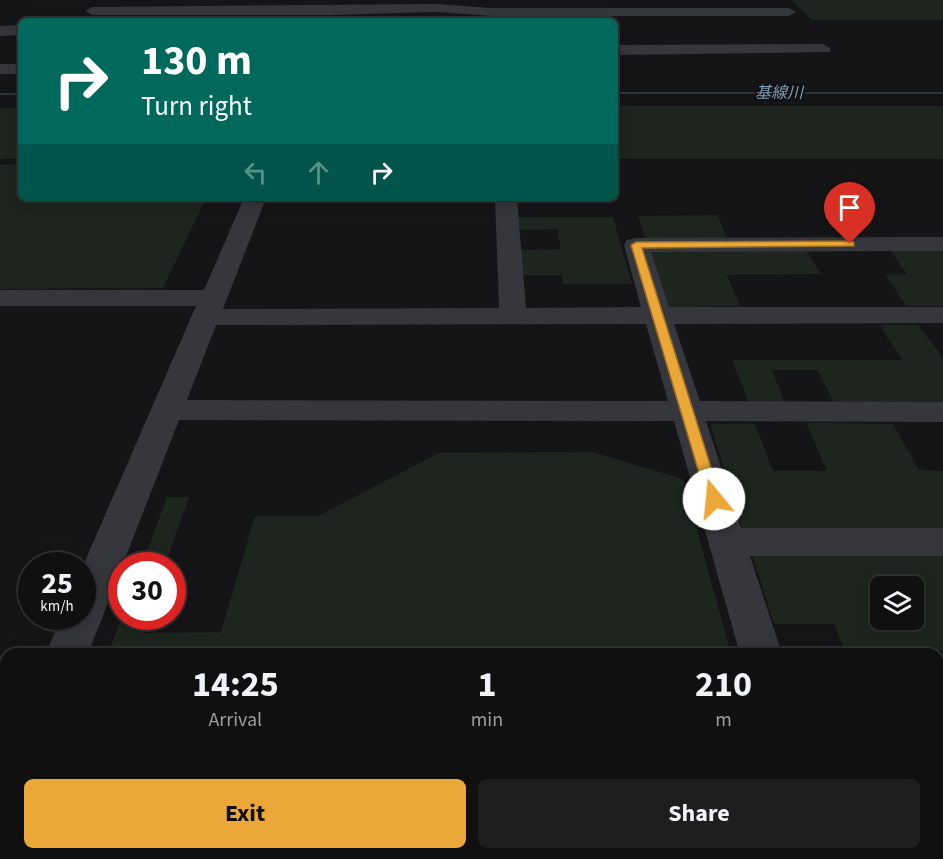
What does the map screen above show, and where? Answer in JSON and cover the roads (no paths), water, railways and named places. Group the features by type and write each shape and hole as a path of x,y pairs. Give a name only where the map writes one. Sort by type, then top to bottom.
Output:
{"street":[{"path":"86,16 105,0"},
{"path":"86,16 436,9 493,17 572,11 789,12"},
{"path":"762,12 796,49"},
{"path":"0,30 18,30"},
{"path":"618,50 823,49"},
{"path":"0,69 18,69"},
{"path":"96,582 254,201"},
{"path":"506,201 513,316"},
{"path":"759,648 636,245 943,244"},
{"path":"0,298 210,308 513,316 943,315"},
{"path":"168,410 668,410 688,414 943,412"},
{"path":"727,542 943,542"},
{"path":"69,648 76,630"}],"waterway":[{"name":"基線川","path":"618,93 943,93"},
{"name":"基線川","path":"0,94 18,94"}]}
